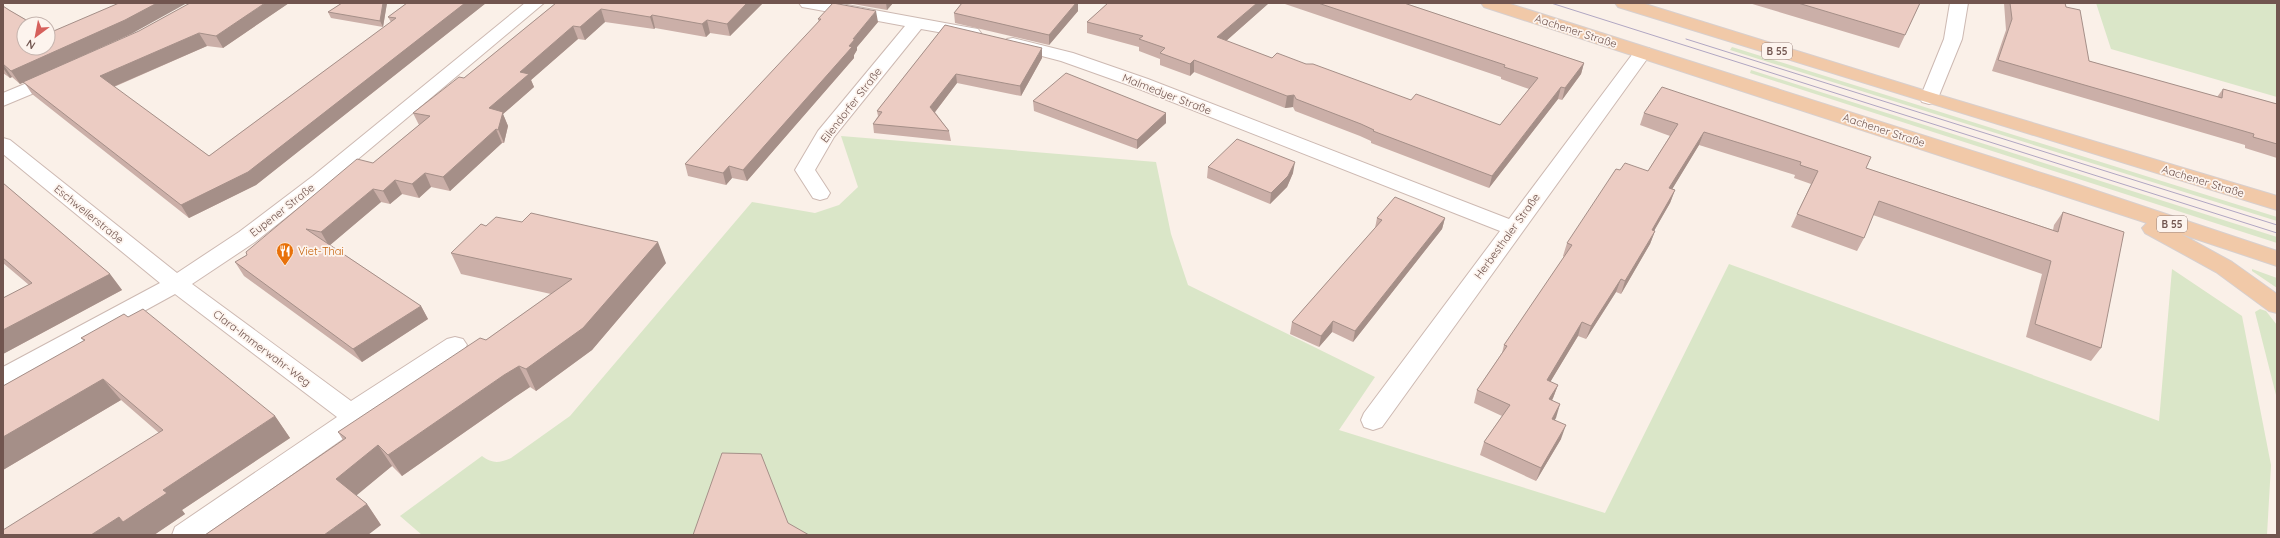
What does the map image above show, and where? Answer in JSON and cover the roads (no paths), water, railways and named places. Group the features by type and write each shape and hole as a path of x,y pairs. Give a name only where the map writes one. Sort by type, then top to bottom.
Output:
{"main road":[{"name":"Aachener Straße","path":"1490,3 2066,188 2277,259"},
{"name":"Aachener Straße","path":"1624,3 1929,98 2277,203"},
{"path":"2066,188 2155,229 2224,268 2277,305"}],"street":[{"name":"Eupener Straße","path":"3,378 175,283 246,237 326,176 535,3"},
{"name":"Malmedyer Straße","path":"808,3 918,22 994,38 1067,57 1141,83 1512,228"},
{"path":"1929,98 1953,39 1959,3"},
{"name":"Eilendorfer Straße","path":"820,193 805,170 826,135 918,22"},
{"name":"Herbesthaler Straße","path":"1373,420 1512,228 1643,52"},
{"path":"3,100 73,69"},
{"name":"Eschweilerstraße","path":"3,144 175,283"},
{"name":"Clara-Immerwahr-Weg","path":"175,283 350,414"},
{"path":"185,535 284,468 355,417 350,414 455,345"}],"tram line":[{"path":"1551,3 2277,233"},
{"path":"1686,39 2277,225"}],"place":[{"name":"Viet-Thai","path":"285,266"}]}
